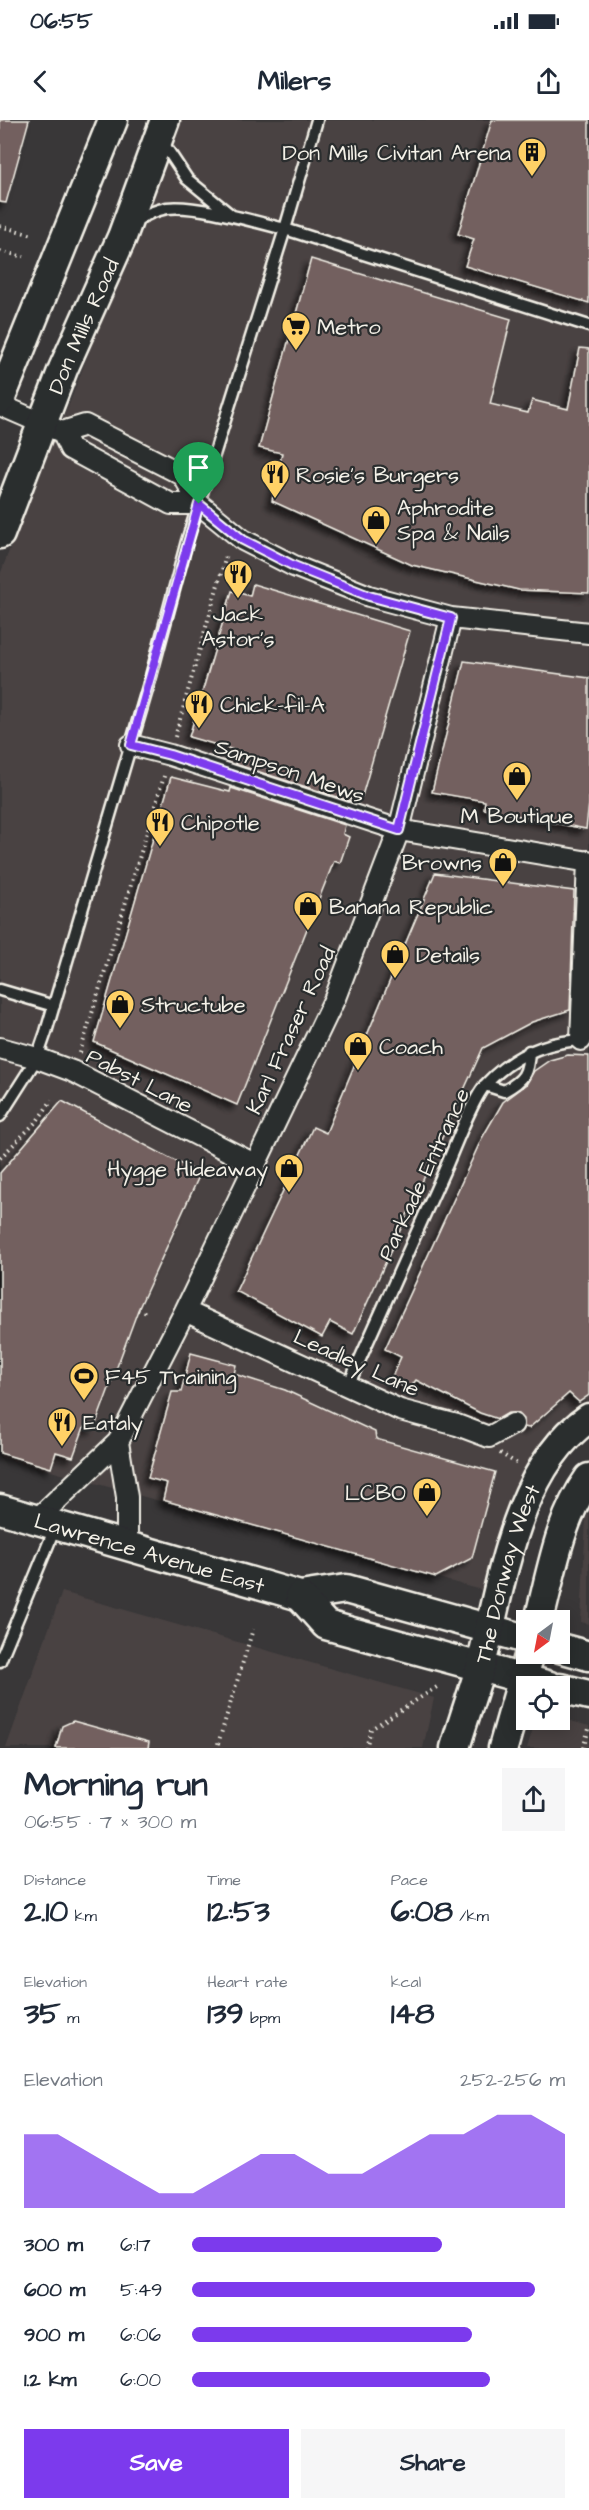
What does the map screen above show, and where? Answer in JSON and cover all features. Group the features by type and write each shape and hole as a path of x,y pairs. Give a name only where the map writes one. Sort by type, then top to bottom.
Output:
{"main road":[{"path":"0,403 113,120"},
{"name":"Don Mills Road","path":"0,534 52,428 63,369 126,226 162,129"},
{"name":"The Donway West","path":"455,1748 480,1668 510,1549 528,1493 562,1441 589,1418"},
{"name":"The Donway West","path":"542,1610 561,1534 573,1504 589,1478"},
{"name":"Lawrence Avenue East","path":"0,1509 300,1596 346,1589 516,1636"},
{"path":"300,1596 326,1625 480,1668 534,1673"},
{"path":"570,1651 589,1656"},
{"name":"The Donway West","path":"502,1748 534,1673"},
{"path":"570,1690 589,1695"}],"street":[{"path":"0,403 52,428 70,449 171,504 199,504"},
{"path":"52,428 85,425 183,476 199,504 243,540 294,566 369,596 451,618 589,633"},
{"name":"Karl Fraser Road","path":"47,1522 118,1442 185,1311 335,998 399,830 451,618"},
{"name":"Sampson Mews","path":"131,745 170,755 399,830 589,861"},
{"path":"585,1040 589,861"},
{"name":"Pabst Lane","path":"0,1048 72,1071 254,1164"},
{"name":"Leadley Lane","path":"185,1311 399,1410 457,1425 489,1437 513,1424"},
{"path":"118,1442 127,1497 127,1545"}],"lane":[{"path":"0,1116 37,1058 54,1006 199,504 317,120"},
{"path":"162,129 191,183 234,217"},
{"path":"126,226 158,210 171,207 234,217 285,230 589,326"},
{"path":"0,990 54,1006"},
{"name":"Parkade Entrance","path":"348,1386 462,1130 485,1085 511,1061 529,1051 545,1046 585,1040"},
{"path":"485,1085 504,1091 517,1084 528,1069 529,1051"},
{"path":"0,1661 47,1522"}],"path":[{"path":"0,226 33,235"},
{"path":"0,251 24,257"},
{"path":"79,1056 170,755 226,556"},
{"path":"0,1158 37,1121 52,1100"},
{"path":"138,1310 147,1313"},
{"path":"496,1451 521,1466"},
{"path":"218,1744 253,1629"},
{"path":"366,1748 371,1729 440,1685"},
{"path":"583,1748 589,1729"}],"shaded area":[{"path":"178,120 589,120 589,1411 563,1425 516,1486 489,1592 0,1457 0,575 39,471 68,407"},
{"path":"589,1514 589,1624 581,1622 586,1518"},
{"path":"62,1592 434,1698 423,1748 6,1748"},
{"path":"570,1721 589,1726 589,1748 527,1748 533,1730 570,1730"}],"building":[{"path":"0,120 29,120 6,203 0,202"},
{"name":"Don Mills Civitan Arena","path":"492,120 589,120 589,303 465,266 474,239 458,234"},
{"path":"311,259 511,319 490,404 528,413 532,400 568,409 580,348 589,349 589,593 519,590 412,565 272,501 282,453 259,448"},
{"path":"253,584 410,631 362,796 352,793 350,801 235,764 238,751 189,737 232,591 250,596"},
{"path":"464,661 589,678 589,803 586,829 484,809 485,801 432,792"},
{"path":"171,777 230,792 231,788 345,825 343,834 349,837 340,863 334,861 237,1105 94,1042"},
{"path":"435,873 574,891 570,1010 532,1022 483,1048 353,1334 330,1322 322,1337 236,1291 313,1127 326,1133"},
{"path":"568,1055 589,1056 589,1395 579,1402 569,1393 529,1428 524,1427 524,1419 519,1414 508,1413 498,1419 480,1413 416,1380 409,1389 390,1381 401,1357 385,1349 482,1138 503,1102 526,1085 534,1071 550,1060"},
{"path":"62,1101 200,1174 138,1310 94,1429 84,1427 73,1457 56,1452 51,1468 0,1453 0,1173"},
{"path":"191,1353 236,1365 234,1374 285,1390 375,1432 376,1439 495,1472 472,1558 436,1577 163,1500 167,1483 148,1478 172,1392 181,1392"},
{"path":"73,1721 149,1742 148,1748 56,1748 62,1726"}],"place":[{"name":"Don Mills Civitan Arena","path":"532,178"},
{"name":"Metro","path":"296,352"},
{"name":"Rosie’s Burgers","path":"275,500"},
{"name":"Aphrodite Spa & Nails","path":"376,546"},
{"name":"Jack Astor's","path":"238,600"},
{"name":"Chick-fil-A","path":"199,730"},
{"name":"M Boutique","path":"517,802"},
{"name":"Chipotle","path":"160,848"},
{"name":"Browns","path":"503,888"},
{"name":"Banana Republic","path":"308,932"},
{"name":"Details","path":"395,980"},
{"name":"Structube","path":"120,1030"},
{"name":"Coach","path":"358,1072"},
{"name":"Hygge Hideaway","path":"289,1194"},
{"name":"F45 Training","path":"84,1402"},
{"name":"Eataly","path":"62,1448"},
{"name":"LCBO","path":"427,1518"}],"route":[{"path":"199,504 243,540 294,566 369,596 451,618 399,830 359,819 170,755 131,745 199,504"}]}
